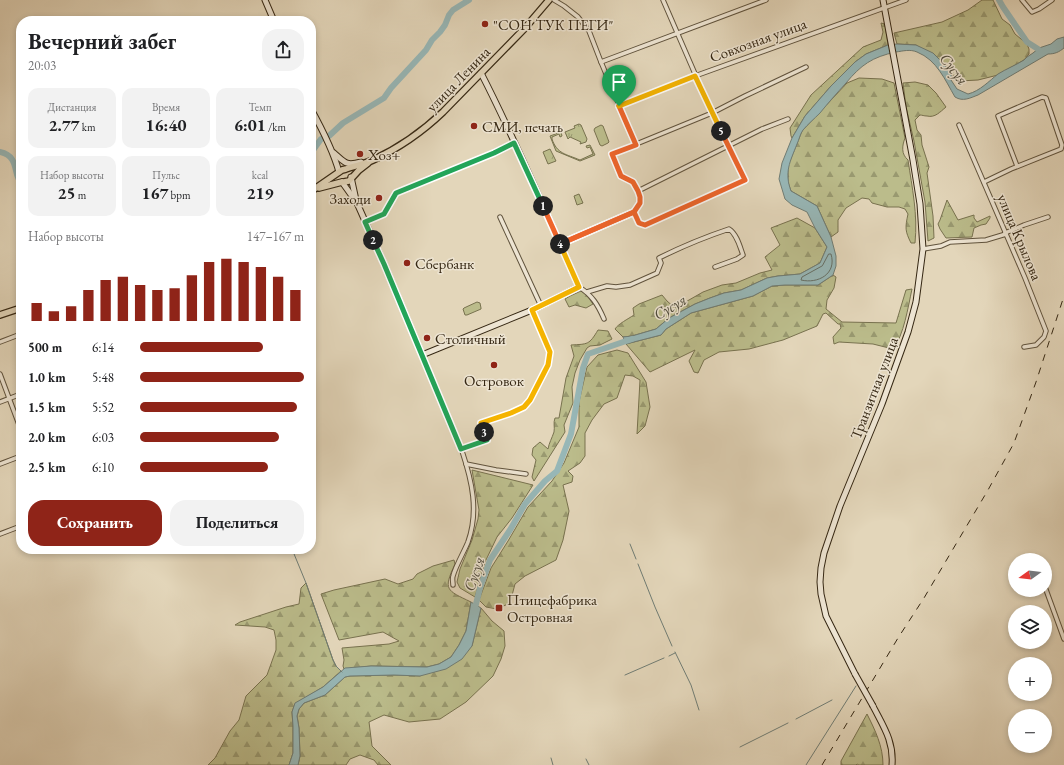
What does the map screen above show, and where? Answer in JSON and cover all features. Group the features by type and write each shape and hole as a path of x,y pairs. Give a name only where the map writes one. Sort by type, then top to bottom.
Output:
{"main road":[{"path":"265,0 272,16"},
{"name":"улица Ленина","path":"316,188 342,170 372,160 417,135 481,73 549,0"},
{"name":"Транзитная улица","path":"883,0 920,204 923,249 916,302 908,332 882,404 840,506 824,553 820,582 826,616 886,732 891,744 893,755 892,765"},
{"path":"331,149 351,173 357,202 422,355 532,310 579,287 497,103 481,73"},
{"path":"316,119 336,161 339,179 357,202"},
{"path":"331,149 347,164 372,160"},
{"path":"329,179 334,170 331,149"},
{"name":"улица Ленина","path":"316,190 349,181 351,177 372,160"},
{"path":"0,315 16,310"}],"street":[{"path":"554,0 578,17 589,31 636,145"},
{"path":"634,212 639,223 645,225 745,180 695,76 663,0"},
{"path":"601,62 766,0"},
{"name":"Совхозная улица","path":"619,106 695,76 906,0"},
{"path":"1022,0 1032,12 1052,0"},
{"path":"560,244 634,212 640,203 638,191 633,182 621,176 612,154 712,112 806,67"},
{"path":"984,182 1017,166 1061,149 1062,145 1046,98 1042,98 998,116 1017,166"},
{"path":"638,191 770,125 788,119"},
{"name":"улица Крылова","path":"959,125 1005,234 1026,278 1046,331 1044,337 1036,345 1024,347"},
{"path":"365,222 384,214 396,193 494,153 514,143"},
{"path":"500,217 541,306"},
{"path":"923,249 941,246 950,242 986,240 1048,217"},
{"path":"587,292 607,286 616,287 630,285 642,280 657,273 661,264 659,258 717,233 729,230 739,243 743,255 737,259 715,267"},
{"path":"579,287 587,292 598,305 604,319"},
{"path":"461,449 487,440 481,423 524,407 530,400 548,365 550,352 532,310"},
{"path":"0,342 16,336"},
{"path":"422,355 461,449 471,486 474,510 472,528 452,577 453,585"},
{"path":"0,374 16,417"},
{"path":"0,402 16,396"},
{"path":"0,464 16,458"},
{"path":"466,464 526,474"},
{"path":"0,534 16,528"},
{"path":"1049,597 1064,639"}],"green space":[{"path":"982,0 993,0 1002,19 1010,25 1015,34 1027,44 1029,49 1029,54 1024,60 998,75 978,80 959,81 943,63 916,45 897,44 894,33 942,22 968,10"},
{"path":"881,23 885,24 888,45 866,54 855,62 831,86 805,116 792,138 790,128 811,95 863,47 881,40 883,32"},
{"path":"859,78 882,79 894,83 905,138 903,153 908,160 913,191 916,222 915,243 911,243 907,232 906,226 908,214 905,209 899,207 887,207 872,203 869,199 862,198 846,208 838,220 838,232 831,237 817,206 791,191 788,182 788,166 802,131 847,83"},
{"path":"915,82 928,85 946,107 935,115 920,115 915,120 917,130 921,135 922,145 929,167 927,173 933,216 934,238 928,241 925,202 906,107 903,83"},
{"path":"579,124 581,125 587,139 586,142 580,144 581,142 570,137 568,139 565,132 575,128 574,126"},
{"path":"601,125 603,126 609,142 602,146 600,145 594,130"},
{"path":"561,132 562,136 560,137 559,134 552,137 554,144 559,151 580,160 593,154 590,147 587,148 586,146 590,145 595,155 580,161 556,151 550,136"},
{"path":"550,149 556,161 548,164 543,152"},
{"path":"579,194 583,203 577,205 574,196"},
{"path":"947,200 958,220 974,215 977,222 990,216 990,218 986,224 974,228 972,237 946,238 938,224"},
{"path":"797,218 815,228 827,247 820,263 800,274 767,278 741,290 724,293 695,304 669,318 656,329 623,337 615,329 621,323 634,315 633,308 662,295 675,308 703,292 722,285 736,283 760,273 772,270 765,257 780,245 771,228"},
{"path":"833,275 836,277 834,288 827,300 826,309 842,322 896,323 906,290 912,289 903,329 893,349 873,344 839,342 834,344 833,337 841,328 840,324 838,324 826,313 823,314 817,326 783,340 749,349 719,352 704,360 698,373 694,372 689,361 695,350 650,372 626,344 661,335 666,329 691,313 753,296 772,286 818,285"},
{"path":"581,291 585,293 593,304 586,308 575,305 569,307 565,299"},
{"path":"477,302 480,303 481,309 465,315 463,309"},
{"path":"598,330 608,331 612,339 600,345 590,346 587,348 580,360 572,387 573,403 564,425 565,432 534,481 532,477 536,460 532,455 533,448 540,442 548,449 554,432 555,418 559,418 566,378 574,356 571,345 588,343"},
{"path":"617,350 628,353 646,382 650,407 645,426 637,434 640,380 633,376 625,375 617,398 604,404 592,420 585,433 585,456 580,463 568,471 573,476 572,482 563,485 569,511 563,540 556,560 525,576 515,584 510,603 497,609 486,607 479,600 491,568 528,507 552,481 564,463 579,427 579,402 587,367 598,355"},
{"path":"472,470 533,485 512,518 497,537 485,562 475,597 460,588 457,582 460,569 472,540 478,519 479,510"},
{"path":"454,560 455,564 448,584 449,588 456,595 471,602 466,631 451,657 439,664 427,667 371,666 344,669 342,648 389,644 399,641 383,632 339,640 321,594 385,579 398,584 413,579 417,574 433,566"},
{"path":"306,583 333,660 341,671 323,687 295,704 292,712 293,753 289,765 208,765 215,758 230,731 239,720 246,696 267,675 276,650 274,630 265,627 235,625 240,622 299,604 301,588"},
{"path":"481,608 492,621 504,631 505,646 493,676 466,702 440,719 409,722 384,715 369,722 372,746 391,765 378,765 374,760 360,755 350,759 346,765 298,765 300,756 297,716 299,709 304,703 325,695 345,677 395,675 420,676 472,646"},
{"path":"867,714 876,732 883,758 883,765 841,765 841,761"}],"water":[{"path":"1064,37 1064,48 1060,51 1048,54 978,95 966,99 955,97 944,77 935,65 924,56 914,51 909,50 880,56 862,67 803,130 792,156 788,173 791,191 817,206 831,237 836,256 836,266 833,275 818,285 772,286 753,296 691,313 666,329 661,335 626,344 623,337 656,329 669,318 695,304 724,293 741,290 767,278 800,274 820,263 827,247 807,212 792,205 785,199 779,179 782,163 792,138 805,116 831,86 855,62 866,54 888,45 916,45 933,53 950,72 952,76 951,80 957,89 968,94 980,88 998,74 1024,60 1039,48"},
{"path":"471,602 481,608 472,646 462,659 446,669 420,676 394,675 345,677 325,695 304,703 299,709 297,716 300,756 298,765 289,765 293,753 292,712 295,703 323,687 345,668 371,666 427,667 439,664 451,657 459,645 466,631"}],"waterway":[{"path":"316,146 321,139 329,136 343,123 384,98 391,88 426,50 432,40 445,25 453,10 469,0"},
{"path":"999,0 1027,42 1038,49"},
{"path":"0,152 11,158 16,170"},
{"name":"Сусуя","path":"474,612 480,588 490,560 525,504 545,481 557,471 571,434 583,368 588,354 632,339"},
{"path":"630,544 636,559"},
{"path":"294,554 306,583 333,660 342,672"},
{"path":"638,564 672,646"},
{"path":"675,652 691,685 699,710"},
{"path":"669,656 675,653"},
{"path":"625,675 664,658"},
{"path":"806,765 856,686"},
{"path":"796,719 832,700"},
{"path":"740,747 788,723"},
{"path":"551,758 553,765"},
{"path":"586,759 589,765"}],"railway":[{"path":"822,765 898,638 924,598 1014,443 1064,296"}],"place":[{"name":"\"СОН ТУК ПЕГИ\"","path":"485,24"},
{"name":"СМИ, печать","path":"474,126"},
{"name":"Хоз+","path":"360,154"},
{"name":"Заходи","path":"379,198"},
{"name":"Сбербанк","path":"407,263"},
{"name":"Столичный","path":"427,338"},
{"name":"Островок","path":"494,365"},
{"name":"Птицефабрика Островная","path":"499,608"}],"route":[{"path":"619,106 636,145 612,154 621,176 633,182 638,191 640,203 634,212 608,224 560,244 514,143 494,153 396,193 384,214 365,222 461,449 487,440 481,423 524,407 530,400 548,365 550,352 532,310 579,287 560,244 634,212 639,223 645,225 745,180 695,76 619,106"}]}
